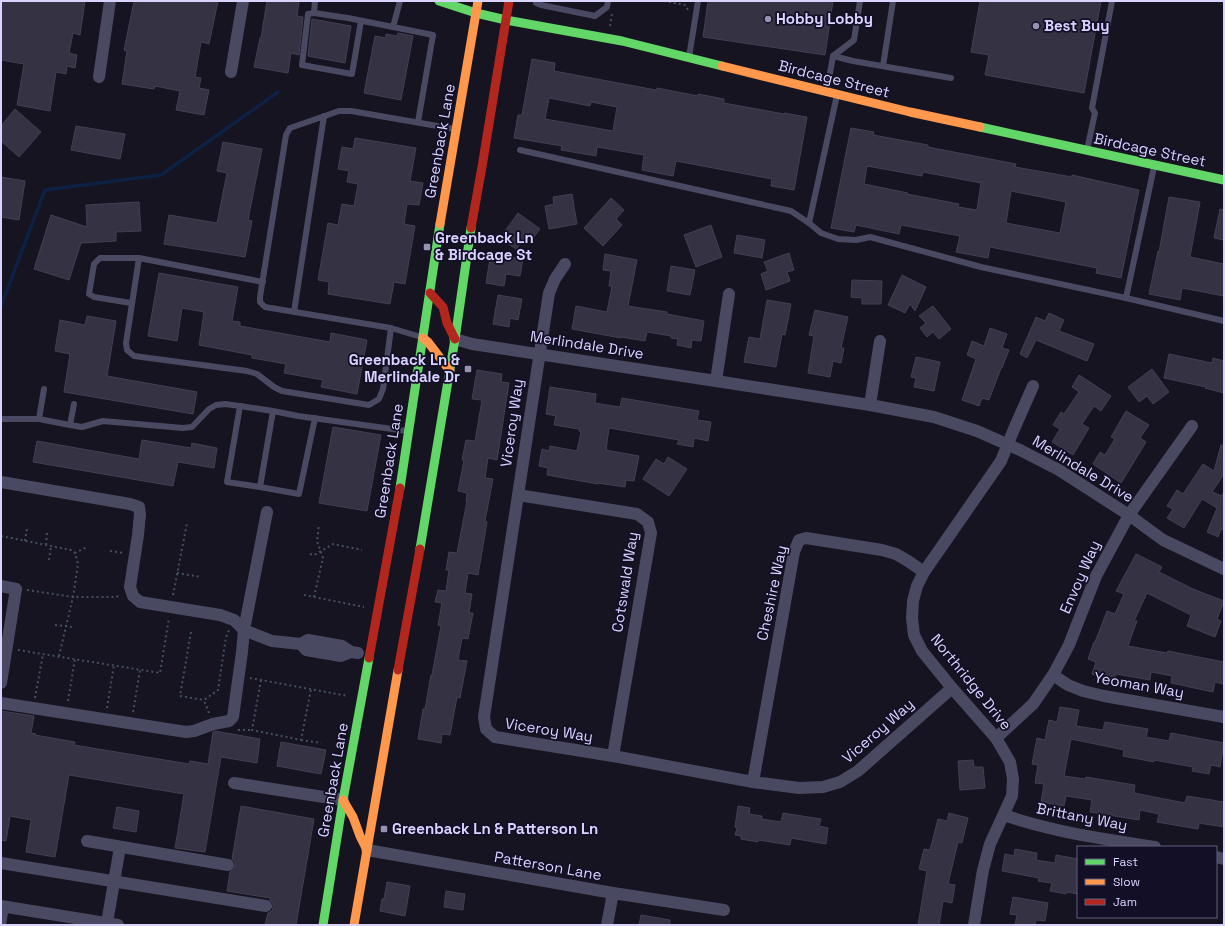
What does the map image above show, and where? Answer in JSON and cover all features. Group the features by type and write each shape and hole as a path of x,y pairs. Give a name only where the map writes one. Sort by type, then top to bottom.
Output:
{"main road":[{"name":"Birdcage Street","path":"439,1 476,13 506,20 622,41 910,112 1224,180"},
{"name":"Greenback Lane","path":"323,925 343,800 387,564 409,432 442,213 478,1"},
{"path":"356,925 367,850 399,662 418,568 455,339 472,218 482,167 509,1"},
{"path":"430,293 443,308 447,323 455,339"},
{"path":"423,338 428,342 450,371"},
{"path":"343,800 353,817 367,850"}],"street":[{"path":"99,77 110,1"},
{"path":"231,72 243,1"},
{"name":"Viceroy Way","path":"565,264 555,279 549,293 538,354 484,717 486,730 495,737 613,756 752,782 799,788 822,787 840,782 858,771 952,688"},
{"path":"716,381 729,294"},
{"name":"Merlindale Drive","path":"455,339 472,344 870,405 934,417 977,431 1020,450 1059,470 1129,515 1163,540 1224,570"},
{"path":"870,405 880,341"},
{"name":"Northridge Drive","path":"974,925 983,870 990,844 1012,796 1013,779 1010,762 996,738 922,651 914,635 912,618 913,601 917,586 924,572 1001,461 1033,386"},
{"name":"Envoy Way","path":"996,738 1032,704 1053,675 1069,644 1096,576 1129,515 1192,426"},
{"path":"1,482 130,504 139,507 140,514 138,535 130,587 133,596 140,602 220,616 234,620 244,630 272,641 301,644 306,650 341,656 351,652 370,655"},
{"name":"Cotswald Way","path":"518,495 637,514 648,522 651,533 613,756"},
{"path":"1,703 186,732 213,724 229,722 233,717 244,630 267,512"},
{"name":"Cheshire Way","path":"752,782 794,552 799,540 806,538 882,550 896,554 924,572"},
{"path":"1,586 16,589 1,683"},
{"name":"Yeoman Way","path":"1053,675 1068,685 1083,691 1224,717"},
{"path":"234,782 343,800"},
{"name":"Brittany Way","path":"1004,815 1027,823 1149,846"},
{"path":"87,841 228,865"},
{"path":"4,906 112,924 114,882 120,847"},
{"name":"Patterson Lane","path":"367,850 613,893 724,910"},
{"path":"1,863 266,906"},
{"path":"607,925 613,893"}],"lane":[{"path":"314,13 316,1"},
{"path":"393,27 400,1"},
{"path":"536,1 536,3 542,5 596,16 607,4"},
{"path":"689,57 698,1"},
{"path":"826,92 833,56 854,40 860,1"},
{"path":"883,66 893,1"},
{"path":"1087,151 1095,113 1092,108 1112,1"},
{"path":"361,21 352,74 302,65 308,14 314,13 361,21 433,35 418,122"},
{"path":"833,56 951,78"},
{"path":"809,223 837,94"},
{"path":"423,338 391,328 264,307 260,302 286,135 290,128 339,111 351,111 457,129"},
{"path":"294,312 324,116"},
{"path":"520,150 791,211 821,233 838,239 856,240 870,236 981,267 1224,321"},
{"path":"1126,298 1154,165"},
{"path":"132,303 94,297 89,294 94,264 100,258 139,258 263,282"},
{"path":"139,258 126,343 127,350 134,356 247,371 257,374 282,391 369,405 379,399 383,389 391,328"},
{"path":"39,419 44,389"},
{"path":"70,426 74,404"},
{"path":"1,419 39,419 70,426 82,426 103,421 183,428 192,427 209,409 216,405 225,404 409,432"},
{"path":"240,406 227,482 300,494 315,418"},
{"path":"260,487 273,411"},
{"path":"3,925 4,906"}],"path":[{"path":"664,1 684,5 688,10 696,12"},
{"path":"7,648 160,673 170,607 187,523"},
{"path":"314,597 323,558 317,541 318,525"},
{"path":"25,541 27,528"},
{"path":"46,545 47,533"},
{"path":"1,536 71,550 75,553 78,564 73,597 60,656"},
{"path":"310,554 314,555 333,544 362,550"},
{"path":"49,560 51,546"},
{"path":"75,553 87,547"},
{"path":"177,573 201,577"},
{"path":"16,589 73,597 116,597 130,587"},
{"path":"304,595 371,608"},
{"path":"191,632 180,696 204,700 218,690 226,637 234,620"},
{"path":"55,624 73,627"},
{"path":"34,708 43,654"},
{"path":"66,713 75,659"},
{"path":"104,719 114,665"},
{"path":"131,723 140,670"},
{"path":"239,676 351,696"},
{"path":"261,680 252,730 321,743"},
{"path":"301,740 311,689"},
{"path":"204,700 213,724"}],"building":[{"path":"1,1 85,1 80,35 73,33 69,53 77,55 75,68 67,66 66,74 56,72 50,111 17,105 24,64 1,60"},
{"path":"134,1 218,1 209,44 201,42 195,77 201,78 199,88 209,90 204,115 176,110 180,91 155,86 154,89 122,84 127,51 124,50"},
{"path":"267,1 299,1 297,16 303,17 299,55 291,53 288,73 254,67 261,38"},
{"name":"Hobby Lobby","path":"708,1 833,1 825,55 703,37"},
{"name":"Best Buy","path":"980,1 1101,1 1084,93 985,75 989,55 971,52"},
{"path":"312,19 351,26 345,63 308,56"},
{"path":"398,33 413,36 401,100 364,93 375,36 386,38 386,34 397,36"},
{"path":"532,59 555,63 554,71 656,90 657,88 698,96 698,94 724,99 724,103 807,117 794,190 771,186 772,179 676,161 673,176 642,170 644,155 597,147 596,156 561,150 562,146 514,138 518,115 522,115","holes":["549,98 590,106 591,102 617,107 613,131 545,119"]},
{"path":"15,109 41,132 19,157 1,141 1,126"},
{"path":"76,126 125,134 120,159 71,150"},
{"path":"851,128 874,132 873,135 928,145 928,147 1016,164 1015,167 1072,177 1072,175 1139,190 1121,278 1096,273 1097,268 990,247 988,258 956,252 960,236 901,225 899,234 856,225 854,232 831,228","holes":["867,166 922,176 923,172 981,183 977,210 958,207 959,204 864,184","1011,191 1066,202 1060,233 1006,223"]},
{"path":"355,138 416,148 410,181 423,183 419,205 407,204 404,224 415,226 405,284 394,282 390,304 328,294 329,282 318,280 328,223 338,225 342,204 354,206 358,184 347,182 349,171 338,169 342,147 353,149"},
{"path":"223,142 262,149 248,220 252,221 245,257 164,244 169,215 217,223 227,173 217,171"},
{"path":"1,177 25,181 19,220 1,217"},
{"path":"572,194 577,224 549,229 545,206 554,204 553,197"},
{"path":"1169,197 1200,202 1190,257 1224,264 1224,296 1182,288 1180,300 1149,294 1158,251 1159,252"},
{"path":"611,198 624,210 616,219 622,225 603,246 584,228"},
{"path":"139,202 141,231 116,232 116,241 81,243 69,280 34,269 51,215 87,227 86,205"},
{"path":"1220,209 1224,210 1224,240 1214,238"},
{"path":"518,213 540,229 533,238 526,236 516,249 500,238"},
{"path":"711,225 722,257 696,267 684,235"},
{"path":"737,235 765,240 762,258 734,253"},
{"path":"491,253 523,259 520,276 506,274 504,286 486,283"},
{"path":"789,253 794,270 787,272 790,281 766,290 761,274 768,271 764,262"},
{"path":"605,254 637,260 628,306 667,312 667,314 704,321 701,341 692,340 691,348 677,345 678,339 671,338 671,336 647,332 645,341 572,329 576,306 607,312 612,286 609,286 611,271 603,270"},
{"path":"671,266 695,270 690,295 667,291"},
{"path":"159,273 238,287 232,321 240,322 240,326 330,342 331,333 367,340 357,394 321,387 323,380 284,373 286,364 252,358 252,355 199,345 204,312 182,308 177,341 148,336"},
{"path":"902,275 926,287 915,311 910,304 905,313 888,305"},
{"path":"852,280 882,281 881,304 862,304 862,298 851,297"},
{"path":"498,295 522,299 518,320 510,318 509,327 493,324"},
{"path":"767,300 791,304 785,335 782,334 776,367 744,362 749,337 760,339"},
{"path":"933,306 951,329 939,339 933,332 927,337 920,328 926,323 919,316"},
{"path":"815,310 848,317 841,348 844,348 841,363 833,361 830,377 808,373 814,336 809,335"},
{"path":"1049,313 1064,320 1059,331 1094,344 1087,361 1036,340 1027,358 1020,354 1036,317 1045,321"},
{"path":"87,316 116,321 107,376 197,392 193,414 64,392 70,354 55,351 60,320 85,325"},
{"path":"990,328 1007,334 1002,348 1009,350 989,400 982,398 979,406 962,400 976,359 967,355 972,341 984,346"},
{"path":"1169,354 1212,363 1213,358 1224,361 1224,393 1205,388 1206,387 1164,378"},
{"path":"916,357 940,362 934,391 914,387 916,378 911,377"},
{"path":"1152,369 1169,392 1153,404 1147,396 1139,402 1128,387"},
{"path":"477,370 502,374 501,382 509,383 497,460 488,458 485,478 493,479 485,521 487,522 478,575 468,573 465,593 472,594 469,613 473,613 468,639 462,638 458,660 467,661 460,698 457,697 450,735 442,734 441,743 418,739 441,626 438,625 442,603 435,602 438,590 446,591 449,570 446,570 449,552 457,553 467,501 467,493 458,491 466,440 475,441 482,400 472,399"},
{"path":"1079,375 1111,396 1101,411 1094,406 1082,424 1089,428 1073,455 1052,442 1060,429 1053,425 1061,412 1064,414 1079,392 1072,387"},
{"path":"550,387 596,394 595,403 620,407 622,398 699,411 697,420 711,422 708,441 694,438 693,447 677,444 679,440 609,428 606,450 639,456 634,481 626,480 625,487 547,475 548,468 539,466 542,449 549,451 550,446 577,451 581,432 579,429 554,425 556,416 546,414"},
{"path":"1126,411 1149,425 1140,438 1146,442 1121,483 1093,464 1100,452 1105,455 1115,439 1111,437"},
{"path":"333,427 381,435 367,511 319,503"},
{"path":"142,440 191,448 192,443 217,448 214,468 178,462 173,486 33,462 37,441 139,459"},
{"path":"1221,445 1224,445 1224,474 1212,492 1222,496 1224,491 1224,530 1221,529 1218,537 1207,532 1217,508 1202,499 1184,528 1167,518 1173,509 1167,506 1177,490 1183,494 1203,464 1214,471"},
{"path":"668,457 687,469 669,496 643,479 656,459 664,464"},
{"path":"1136,554 1162,567 1159,572 1193,589 1224,601 1217,619 1221,621 1215,637 1187,626 1191,615 1147,593 1134,621 1137,621 1128,646 1167,653 1168,651 1224,662 1223,684 1215,682 1213,692 1171,683 1172,676 1151,672 1150,680 1116,674 1113,681 1092,674 1096,662 1088,659 1094,642 1107,611 1115,614 1124,594 1116,591"},
{"path":"1060,707 1079,710 1076,726 1103,730 1105,722 1148,729 1146,737 1169,741 1171,733 1224,743 1220,767 1211,765 1209,774 1192,771 1193,767 1123,756 1124,750 1071,739 1064,776 1085,779 1086,777 1135,785 1134,793 1185,803 1187,796 1224,802 1224,827 1199,823 1198,829 1157,822 1159,814 1140,810 1139,820 1090,812 1092,800 1066,796 1064,806 1041,802 1044,784 1035,783 1038,765 1032,764 1037,738 1045,740 1049,720 1057,722"},
{"path":"1,711 34,716 31,733 36,734 35,735 75,742 74,745 189,764 190,761 208,764 213,732 215,731 260,739 257,763 221,757 205,852 175,848 184,794 69,775 55,857 26,852 31,820 10,816 6,841 1,840"},
{"path":"281,742 326,750 321,774 277,766"},
{"path":"973,760 974,767 983,767 985,788 960,790 958,761"},
{"path":"241,806 314,819 296,925 265,925 268,913 272,911 273,908 270,898 227,891 230,872 235,866 235,862 232,859"},
{"path":"738,806 750,808 749,814 762,816 762,819 781,822 783,813 821,819 819,826 828,828 826,844 791,838 790,845 741,839 741,836 735,835 737,828 735,827"},
{"path":"117,807 139,811 136,832 113,828"},
{"path":"949,813 968,818 962,843 958,842 948,884 955,885 952,903 943,901 939,925 918,925 927,871 919,869 924,849 930,850 938,819 947,821"},
{"path":"1015,849 1037,853 1036,860 1055,863 1056,855 1077,859 1077,894 1067,892 1066,894 1050,891 1052,883 1038,881 1039,878 1002,871 1005,854 1014,856"},
{"path":"387,882 410,886 405,916 380,911"},
{"path":"446,891 465,894 463,910 444,907"},
{"path":"1013,897 1048,903 1045,921 1036,920 1035,925 1015,925 1017,915 1010,914"},
{"path":"641,915 670,920 670,925 639,925"}],"waterway":[{"path":"1,306 45,190 161,175 278,92"}],"traffic: fast":[{"path":"439,1 476,13 506,20 622,41 722,66"},
{"path":"980,127 1224,180"},
{"path":"400,488 440,224"},
{"path":"420,549 455,339 471,228"},
{"path":"323,925 343,800 369,658"}],"traffic: slow":[{"path":"440,224 478,1"},
{"path":"722,66 910,112 980,127"},
{"path":"423,338 428,342 450,371"},
{"path":"354,925 398,670"},
{"path":"343,800 353,817 367,850"}],"traffic: jam":[{"path":"471,228 509,1"},
{"path":"430,293 443,307 447,323 455,339"},
{"path":"369,658 400,488"},
{"path":"398,670 420,549"}],"place":[{"name":"Hobby Lobby","path":"768,19"},
{"name":"Best Buy","path":"1036,26"},
{"name":"Greenback Ln & Birdcage St","path":"427,247"},
{"name":"Greenback Ln & Merlindale Dr","path":"468,369"},
{"name":"Greenback Ln & Patterson Ln","path":"384,829"}]}
